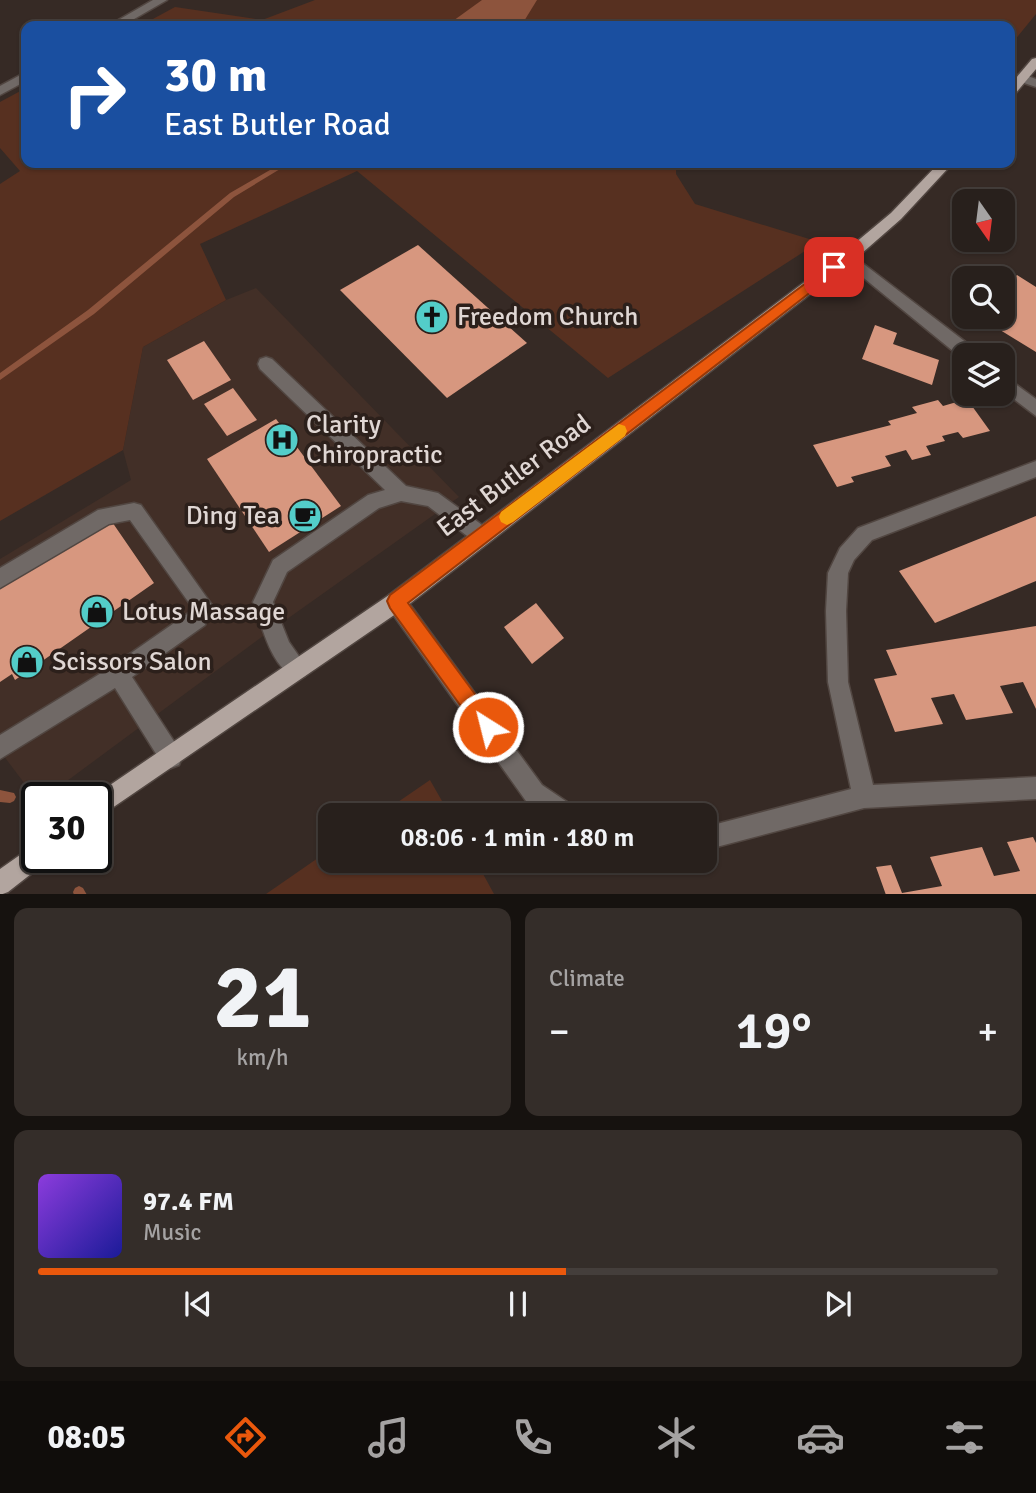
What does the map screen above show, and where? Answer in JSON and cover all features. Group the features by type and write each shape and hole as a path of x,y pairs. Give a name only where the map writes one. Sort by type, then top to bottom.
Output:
{"main road":[{"path":"1015,86 1036,62"},
{"name":"East Butler Road","path":"112,797 396,601 482,536 848,257 896,216 941,168"},
{"path":"0,884 21,868"}],"street":[{"path":"123,21 161,0"},
{"path":"1022,78 1036,83"},
{"path":"0,91 21,79"},
{"path":"848,257 955,343"},
{"path":"266,364 401,493"},
{"path":"1015,392 1036,409"},
{"path":"864,797 838,681 838,572 847,554 864,534 1036,469"},
{"path":"298,669 281,649 263,602 280,566 374,501 401,493 432,499 482,536"},
{"path":"0,579 105,516 134,511 202,605 198,618 118,674 0,748"},
{"path":"396,601 534,793 549,803"},
{"path":"118,674 171,757"},
{"path":"717,836 864,797 1036,788"}],"shaded area":[{"path":"315,0 1036,0 1036,14 1015,40 1015,21 149,21 175,7 262,20"},
{"path":"482,0 537,0 524,21 453,21"},
{"path":"21,91 21,168 676,168 676,174 695,204 819,242 608,378 357,171 200,244 226,300 143,347 123,450 0,521 0,184 20,171 0,148 0,102"},
{"path":"256,288 459,497 259,639 66,782 23,782 0,751 0,559 131,480 123,450 143,347 226,300"},
{"path":"430,780 443,803 396,803"},
{"path":"318,858 318,873 483,873 494,894 266,894"}],"building":[{"name":"Freedom Church","path":"418,245 527,343 447,398 340,290"},
{"path":"1017,275 1036,287 1036,352 999,329 1015,329"},
{"path":"875,325 897,333 893,344 939,360 932,385 862,359"},
{"path":"204,341 231,380 193,400 167,360"},
{"path":"233,388 257,420 227,436 204,404"},
{"path":"938,400 943,406 952,403 952,406 972,406 990,431 963,438 958,432 942,436 945,441 926,446 931,455 912,460 906,450 885,456 891,466 851,477 854,482 837,487 813,445 891,425 888,421 917,413 912,407"},
{"path":"276,419 341,506 269,552 207,459"},
{"path":"108,516 154,583 15,680 12,674 0,682 0,586"},
{"path":"1036,516 1036,581 935,623 899,571"},
{"path":"536,603 564,638 532,664 504,627"},
{"path":"1036,626 1036,709 1023,682 1000,686 1013,713 966,720 954,694 931,698 943,724 895,732 874,679 897,675 886,650"},
{"path":"1033,837 1036,843 1036,894 886,894 876,867 891,865 902,893 942,886 930,857 982,847 994,876 1020,871 1007,842"}],"waterway":[{"path":"0,377 91,312 232,195 278,168"},
{"path":"0,796 10,797"}],"slow traffic":[{"path":"507,517 619,431"}],"place":[{"name":"Freedom Church","path":"432,317"},
{"name":"Clarity Chiropractic","path":"282,440"},
{"name":"Ding Tea","path":"305,516"},
{"name":"Lotus Massage","path":"97,612"},
{"name":"Scissors Salon","path":"27,662"}],"route":[{"path":"488,727 396,601 834,267"}]}
